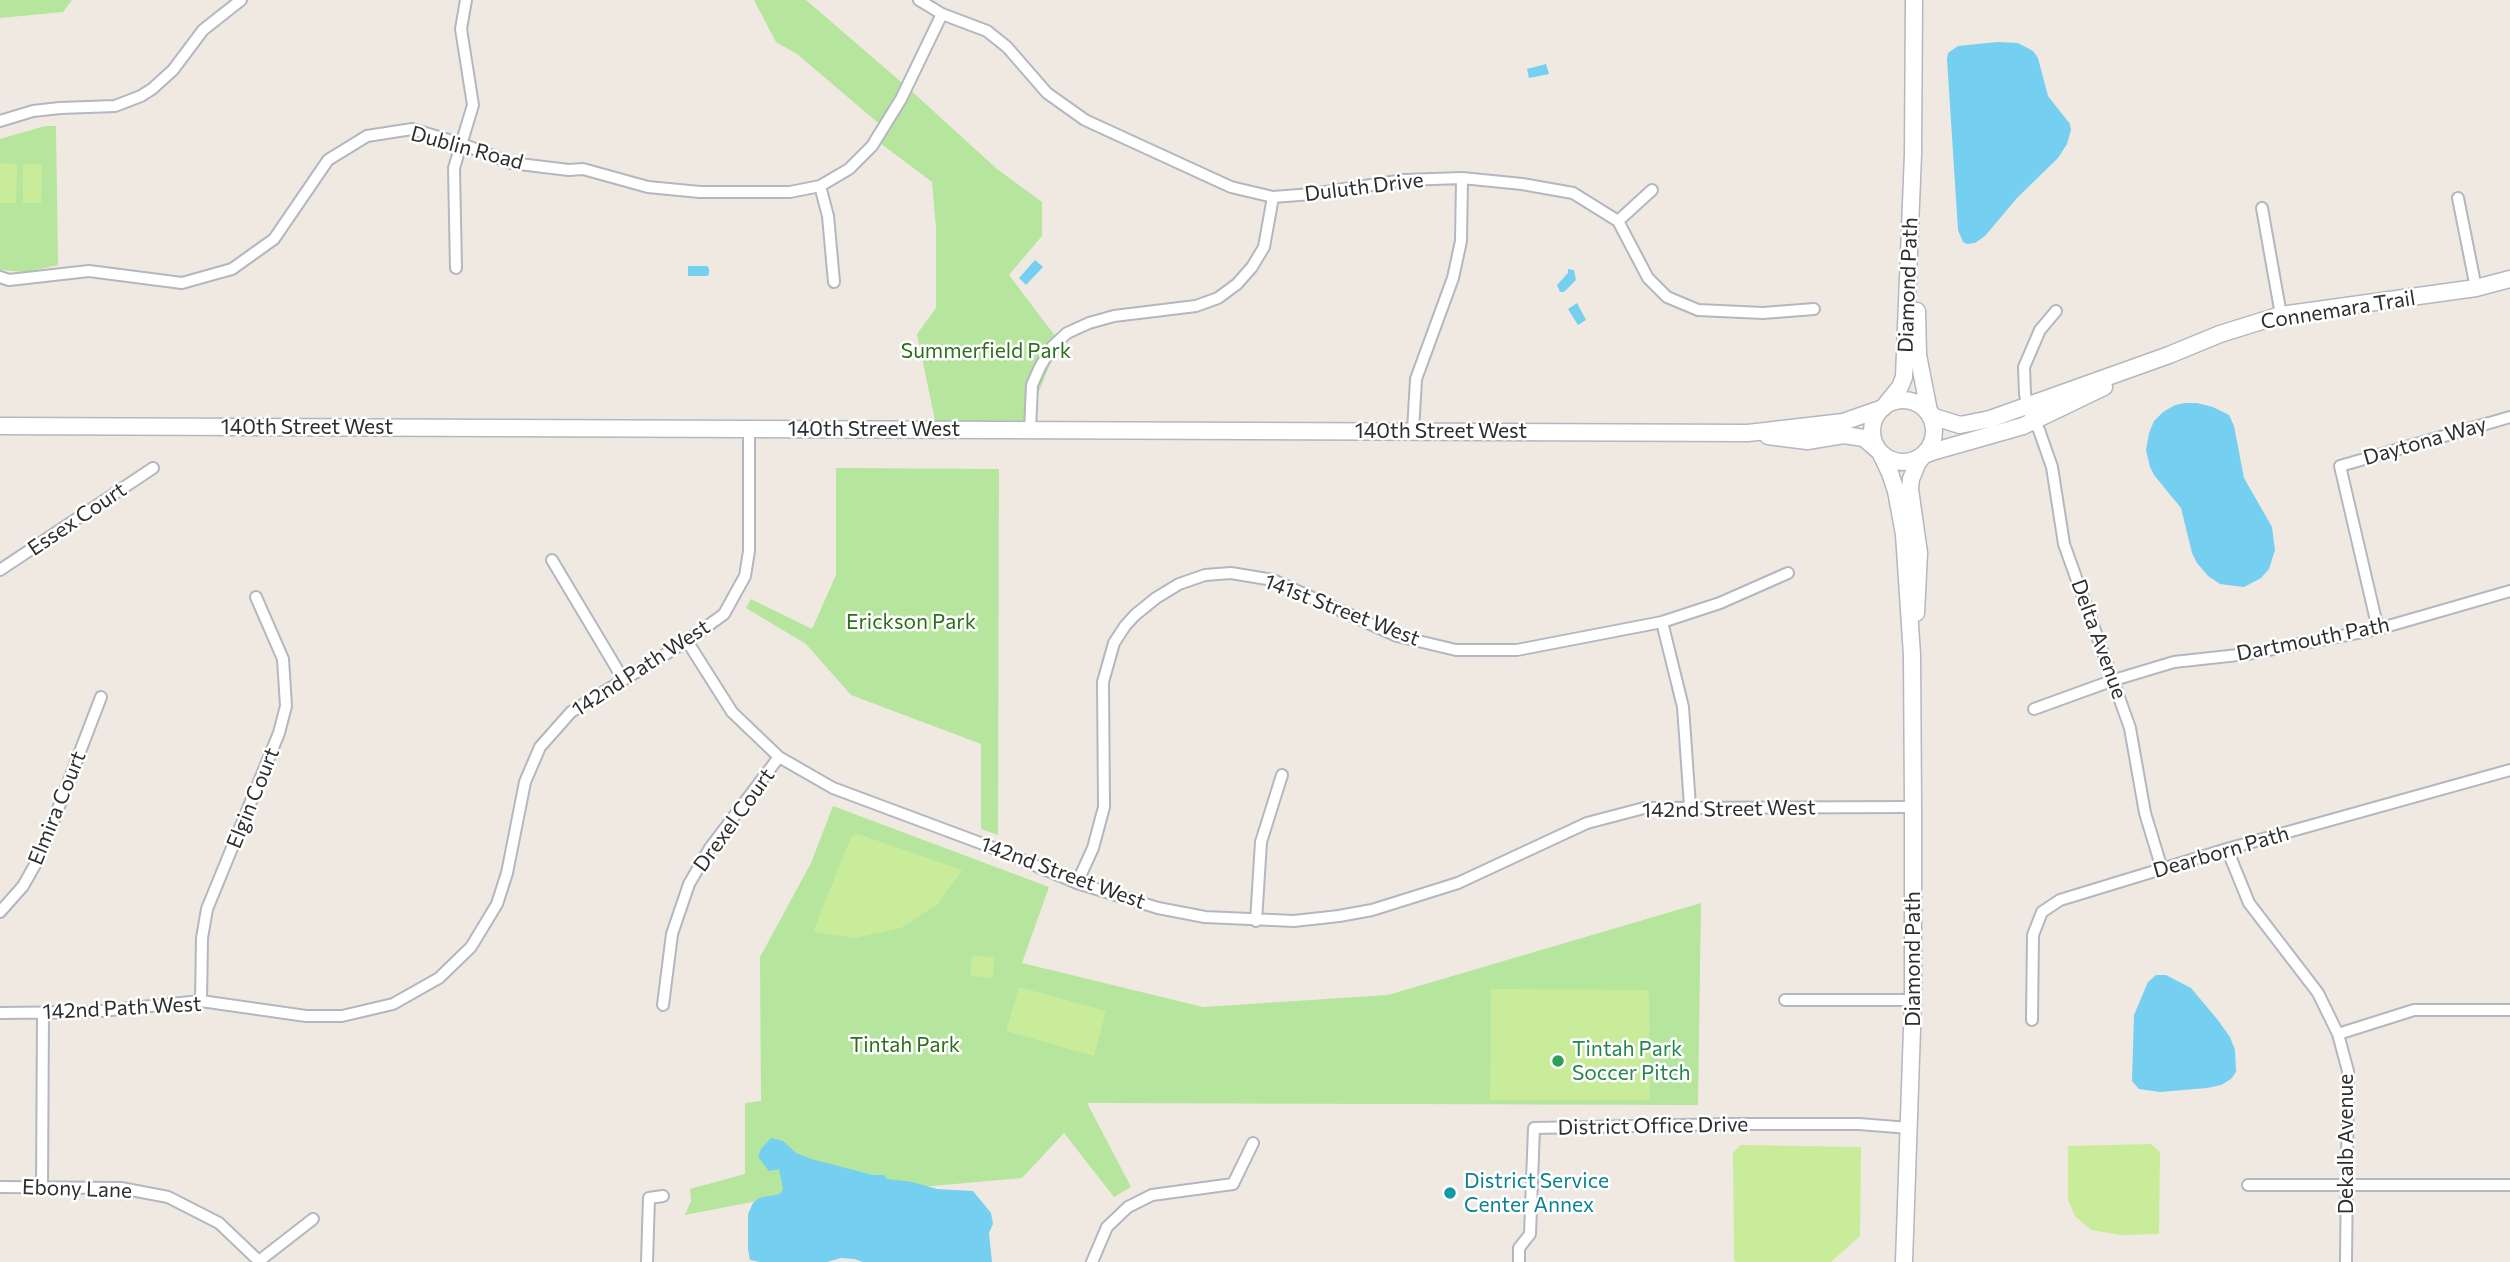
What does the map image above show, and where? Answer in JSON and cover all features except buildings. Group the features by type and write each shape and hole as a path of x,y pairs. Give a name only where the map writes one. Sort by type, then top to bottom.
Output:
{"street":[{"path":"0,121 47,110 115,106 141,96 163,80 203,30 241,0"},
{"path":"456,268 454,168 473,104 461,29 466,0"},
{"name":"Duluth Drive","path":"919,0 942,14 987,31 1007,47 1047,93 1085,120 1231,187 1273,197 1404,180 1462,178 1573,193 1618,221"},
{"name":"Diamond Path","path":"1904,1262 1913,1000 1912,655 1904,534 1896,491 1875,443 1872,427 1874,418 1900,387 1906,362 1913,154 1914,0"},
{"name":"Dublin Road","path":"0,277 9,280 89,271 183,283 232,269 274,239 328,160 367,136 412,129 511,163 569,170 583,169 622,181 674,190 790,192 820,186 849,169 872,146 901,99 942,14"},
{"name":"Diamond Path","path":"1912,655 1919,584 1919,553 1910,489 1917,465 1930,449 1933,433 1918,355 1913,154"},
{"path":"1413,431 1416,379 1453,278 1461,241 1462,178"},
{"path":"820,186 828,216 834,282"},
{"path":"1652,190 1618,221 1648,278 1667,297 1698,310 1763,313 1814,309"},
{"path":"1030,430 1032,385 1052,347 1067,333 1089,323 1114,316 1196,306 1218,298 1237,284 1264,247 1273,197"},
{"path":"2458,198 2476,288"},
{"path":"2262,208 2281,315"},
{"name":"Connemara Trail","path":"1924,455 2220,334 2281,315 2476,288 2510,279"},
{"name":"Delta Avenue","path":"2056,312 2040,330 2024,367 2031,413 2052,467 2064,544 2130,728 2145,813 2162,869"},
{"path":"1883,408 1894,402 1906,401 1921,404 1929,411"},
{"name":"140th Street West","path":"0,426 1748,433 1834,423 1883,408"},
{"name":"Connemara Trail","path":"1929,411 1934,417 1960,425 2031,413"},
{"name":"Daytona Way","path":"2378,629 2340,466 2510,416"},
{"name":"142nd Path West","path":"0,1013 91,1013 201,1001 306,1016 342,1016 393,1004 439,978 471,947 497,904 507,873 525,782 540,747 570,712 687,641 724,614 745,576 749,551 749,429"},
{"name":"140th Street West","path":"1748,433 1807,441 1853,436 1864,438 1880,452"},
{"path":"1880,452 1901,462 1912,462 1924,455"},
{"name":"Essex Court","path":"0,570 153,468"},
{"path":"552,560 623,679"},
{"name":"141st Street West","path":"1077,883 1093,848 1104,807 1103,682 1114,643 1135,615 1179,584 1205,575 1231,573 1273,580 1397,636 1456,650 1517,650 1662,622 1720,603 1788,573"},
{"name":"Dartmouth Path","path":"2034,709 2174,662 2247,653 2378,629 2510,591"},
{"name":"Elgin Court","path":"201,1001 202,938 208,909 279,733 286,706 283,659 256,597"},
{"path":"1662,622 1683,707 1690,806"},
{"name":"142nd Street West","path":"687,641 732,712 779,757 833,788 991,847 1077,883 1158,908 1205,917 1294,921 1372,910 1458,883 1587,823 1644,808 1913,807"},
{"name":"Elmira Court","path":"0,912 23,886 40,856 101,697"},
{"name":"Drexel Court","path":"663,1005 672,934 689,884 710,848 779,757"},
{"name":"Dearborn Path","path":"2032,1020 2033,935 2042,912 2060,900 2227,849 2510,770"},
{"path":"1256,921 1261,842 1282,775"},
{"name":"Dekalb Avenue","path":"2227,849 2249,903 2318,993 2337,1034 2348,1071 2346,1262"},
{"path":"1785,1000 1913,1000"},
{"path":"2337,1034 2414,1010 2510,1010"},
{"path":"42,1187 43,1013"},
{"name":"District Office Drive","path":"1519,1262 1519,1248 1531,1234 1534,1128 1732,1124 1859,1124 1909,1128"},
{"path":"1092,1262 1107,1227 1128,1207 1152,1195 1233,1184 1253,1143"},
{"path":"2248,1185 2510,1185"},
{"name":"Ebony Lane","path":"0,1187 121,1188 168,1197 219,1223 259,1261 313,1219"},
{"path":"648,1262 649,1198 663,1196"}],"green space":[{"path":"0,0 72,0 63,12 0,18"},
{"name":"Summerfield Park","path":"754,0 806,0 997,169 1042,202 1042,236 1009,275 1059,341 1031,412 1030,430 937,430 917,334 936,308 936,228 932,182 876,140 883,127 797,54 776,42"},
{"path":"45,126 56,126 58,265 26,272 0,270 0,139"},
{"path":"0,163 17,164 16,203 0,203"},
{"path":"23,164 42,164 41,203 23,203"},
{"name":"Erickson Park","path":"836,468 999,469 998,835 981,829 981,744 851,695 806,644 746,608 751,599 812,629 836,575"},
{"name":"Tintah Park","path":"833,806 1049,887 1022,963 1203,1007 1388,995 1701,903 1698,1105 1087,1103 1131,1187 1114,1197 1064,1133 1022,1178 752,1202 685,1215 691,1201 690,1189 745,1174 745,1103 761,1101 760,957 811,863"},
{"path":"858,834 962,870 938,904 901,928 856,938 813,932 851,837"},
{"path":"972,955 994,958 993,978 970,976"},
{"path":"1019,987 1106,1011 1094,1056 1006,1031"},
{"path":"1491,989 1649,990 1650,1100 1490,1100"},
{"path":"2151,1144 2160,1152 2159,1234 2121,1235 2091,1230 2075,1216 2068,1200 2068,1146"},
{"path":"1741,1145 1861,1147 1860,1236 1831,1262 1736,1262 1733,1152"}],"water":[{"path":"2018,43 2033,51 2038,58 2048,96 2070,124 2071,130 2067,144 2058,158 2017,198 1985,236 1975,243 1967,244 1963,242 1958,230 1947,59 1948,53 1958,46"},
{"path":"1546,64 1549,74 1529,78 1527,69"},
{"path":"1035,260 1043,267 1026,285 1019,278"},
{"path":"688,266 707,266 709,274 688,276"},
{"path":"1568,269 1574,270 1576,280 1564,292 1560,292 1557,285 1568,273"},
{"path":"1577,303 1586,320 1578,325 1568,309"},
{"path":"2185,403 2213,407 2229,415 2234,426 2244,478 2272,527 2275,550 2269,569 2261,578 2244,587 2220,584 2208,576 2197,563 2181,508 2150,467 2146,450 2154,421 2175,405"},
{"path":"2156,975 2166,975 2191,988 2230,1037 2235,1050 2236,1072 2231,1079 2221,1085 2207,1088 2160,1092 2139,1089 2132,1081 2134,1015 2148,982"},
{"path":"771,1138 783,1141 796,1153 811,1159 873,1175 884,1175 887,1179 937,1189 973,1191 991,1213 993,1224 989,1233 992,1262 863,1262 841,1258 827,1262 750,1260 748,1214 753,1203 759,1198 780,1194 783,1189 779,1169 769,1171 758,1157"}],"place":[{"name":"Tintah Park Soccer Pitch","path":"1558,1061"},
{"name":"District Service Center Annex","path":"1450,1193"}]}
